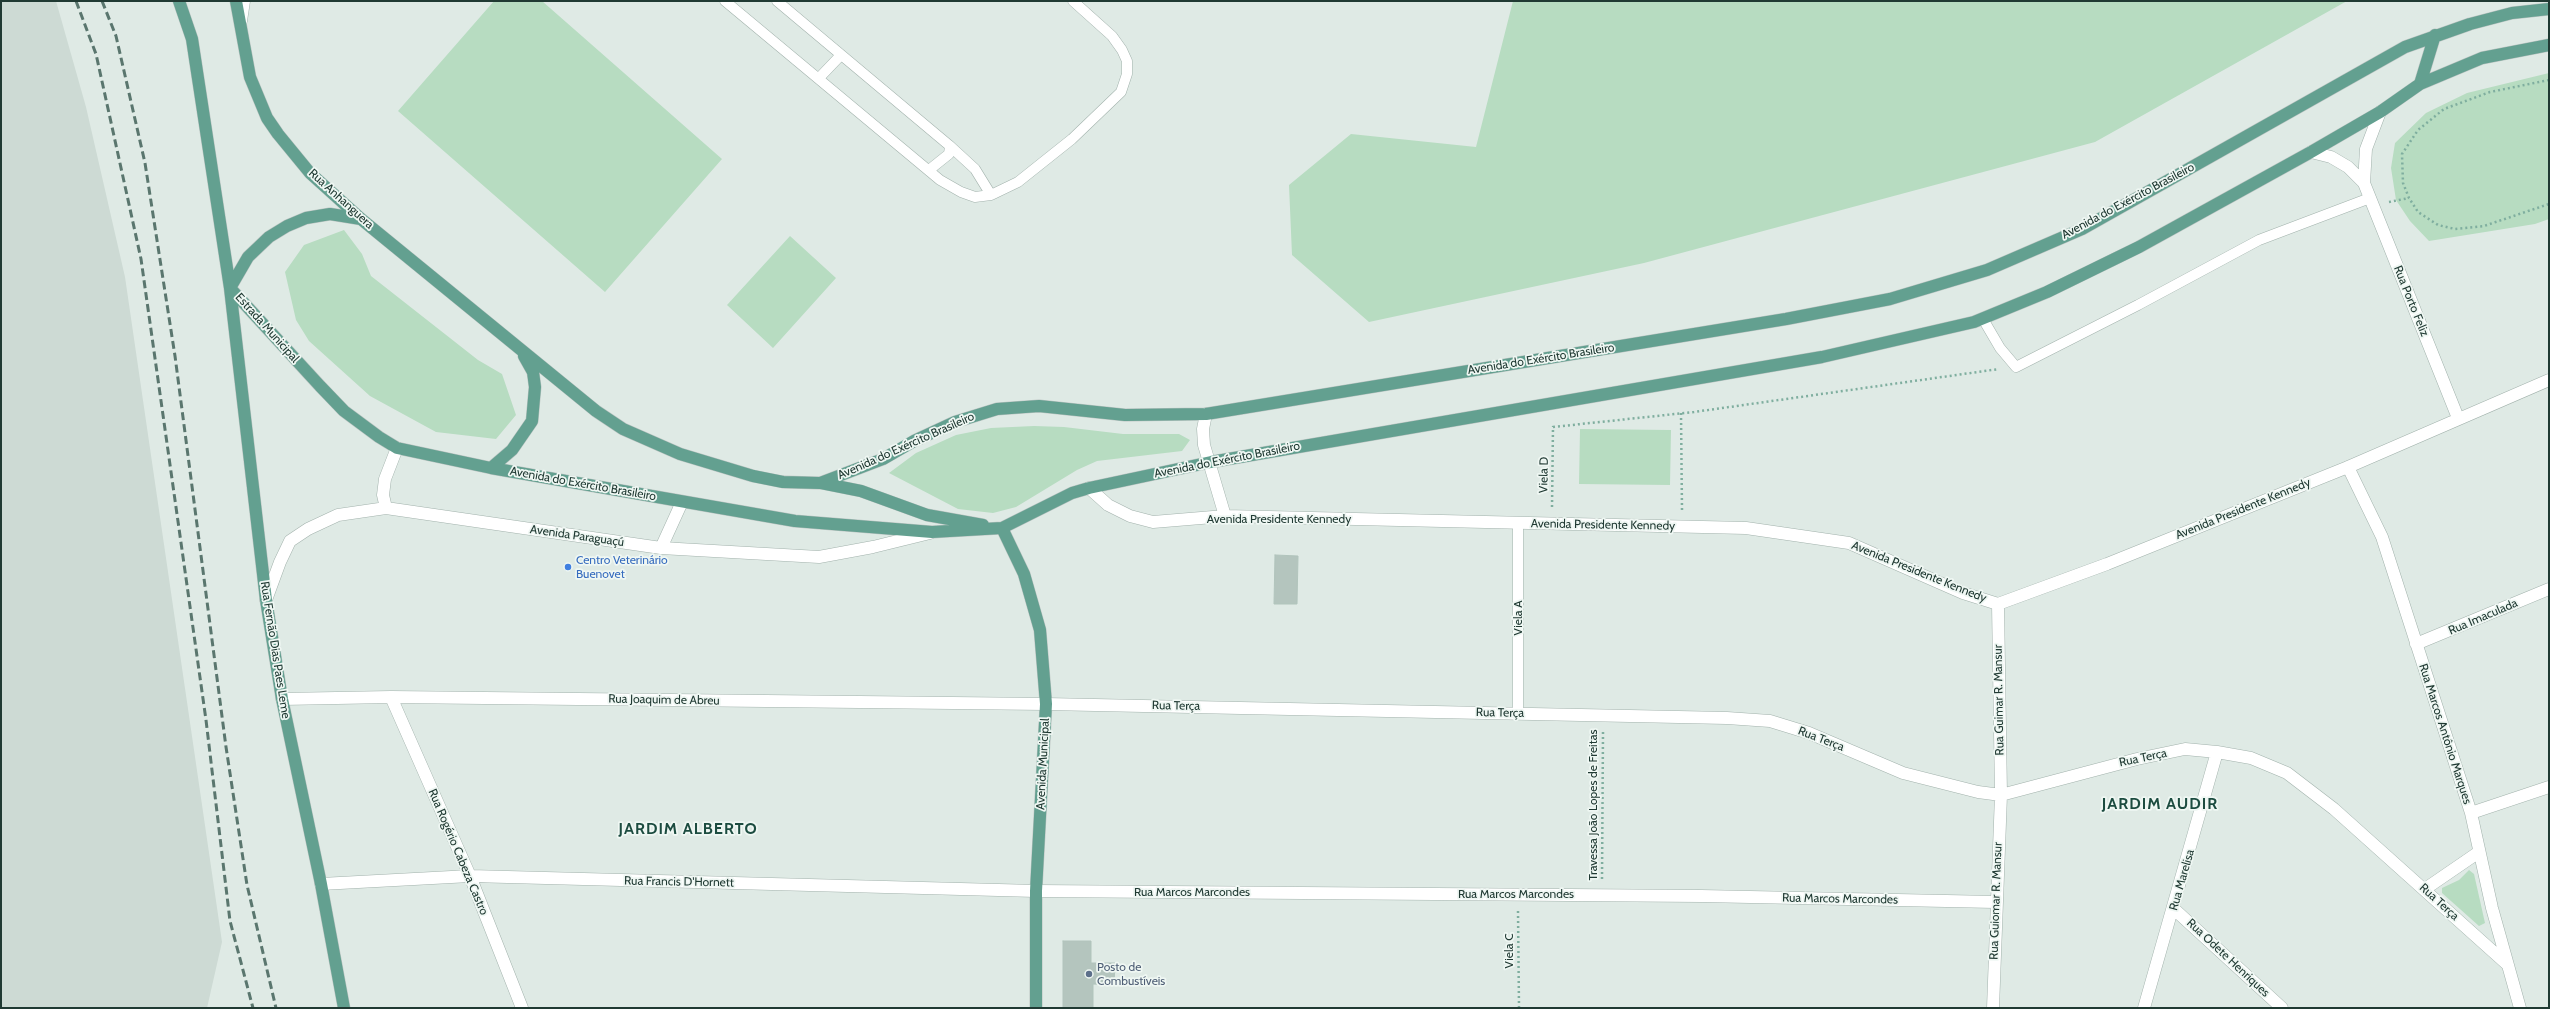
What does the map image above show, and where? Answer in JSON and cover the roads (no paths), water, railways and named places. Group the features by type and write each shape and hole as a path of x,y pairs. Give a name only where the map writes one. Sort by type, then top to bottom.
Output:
{"main road":[{"name":"Estrada Municipal","path":"179,1 192,39 230,288 344,411 397,448 491,468"},
{"name":"Rua Anhanguera","path":"236,1 242,23 244,51 250,77 267,118 278,134 310,173 362,219 519,348"},
{"name":"Avenida do Exército Brasileiro","path":"519,348 596,411 651,443 753,476 783,482 820,483 877,461 955,422 997,409 1039,406 1125,415 1206,414 1786,319 1890,299 1987,270 2082,228 2405,47 2435,35 2512,13 2549,9"},
{"path":"2420,84 2435,35"},
{"name":"Avenida do Exército Brasileiro","path":"491,468 795,521 932,532 1002,528 1072,493 1089,488 1211,462 1822,357 1914,337 1983,318 2047,292 2139,247 2380,112 2420,84 2482,58 2549,45"},
{"path":"230,288 248,257 269,237 287,226 306,218 330,214 362,219"},
{"name":"Rua Fernão Dias Paes Leme","path":"230,288 266,600 282,699 321,884 344,1008"},
{"path":"491,468 512,450 532,421 535,387 533,372 519,348"},
{"path":"820,483 861,491 927,515 1002,528"},
{"name":"Avenida Municipal","path":"1002,528 1024,574 1040,630 1046,704 1036,891 1036,1008"}],"street":[{"name":"Rua Porto Feliz","path":"2364,183 2366,149 2380,112"},
{"name":"Rua Porto Feliz","path":"2311,152 2331,157 2348,167 2364,183 2458,418"},
{"name":"Avenida Presidente Kennedy","path":"1089,488 1108,505 1130,516 1153,522 1225,516 1746,528 1849,543 1962,593 1998,604 2107,564 2348,467 2458,418 2549,380"},
{"path":"1206,414 1204,437 1225,516"},
{"path":"386,508 383,495 385,479 397,448"},
{"name":"Rua Marcos Antônio Marques","path":"2348,467 2382,537 2471,813 2479,852 2520,1008"},
{"path":"661,548 682,502"},
{"name":"Avenida Paraguaçú","path":"266,600 280,562 290,541 308,529 338,515 386,508 661,548 819,557 873,547 932,532"},
{"name":"Rua Imaculada","path":"2416,644 2549,589"},
{"name":"Rua Guimar R. Mansur","path":"1998,604 2001,795"},
{"name":"Rua Joaquim de Abreu","path":"282,699 391,697 1046,704"},
{"name":"Rua Rogério Cabeza Castro","path":"391,697 470,876 522,1008"},
{"name":"Rua Terça","path":"1046,704 1770,721 1809,733 1903,773 1956,787 2001,795 2143,757 2185,749 2217,752 2251,758 2287,773 2334,809 2508,965"},
{"name":"Rua Marelisa","path":"2144,1008 2174,909 2217,752"},
{"path":"2471,813 2549,786"},
{"name":"Rua Guiomar R. Mansur","path":"1993,1008 1995,902 2001,795"},
{"path":"2425,889 2479,852"},
{"name":"Rua Francis D'Hornett","path":"321,884 470,876 1036,891"},
{"name":"Rua Marcos Marcondes","path":"1036,891 1518,894 1995,902"},
{"name":"Rua Odete Henriques","path":"2174,909 2282,1008"}],"lane":[{"path":"242,23 245,1"},
{"path":"725,1 928,170 961,192 976,197 990,195 1018,182 1072,139 1121,92 1127,74 1127,61 1122,50 1112,36 1073,1"},
{"path":"776,1 950,146 975,169 990,195"},
{"path":"819,78 842,55"},
{"path":"928,170 949,154 950,146"},
{"path":"1983,318 2000,348 2016,367 2138,305 2259,240 2370,198"},
{"name":"Viela A","path":"1518,523 1518,714"}],"railway":[{"path":"76,1 96,54 141,259 206,720 230,921 253,1008"},
{"path":"102,1 116,36 145,163 175,356 226,747 247,885 276,1008"}],"place":[{"name":"Centro Veterinário Buenovet","path":"568,567"},
{"name":"Posto de Combustíveis","path":"1089,974"}],"district":[{"name":"JARDIM AUDIR","path":"2160,804"},
{"name":"JARDIM ALBERTO","path":"688,829"}]}
